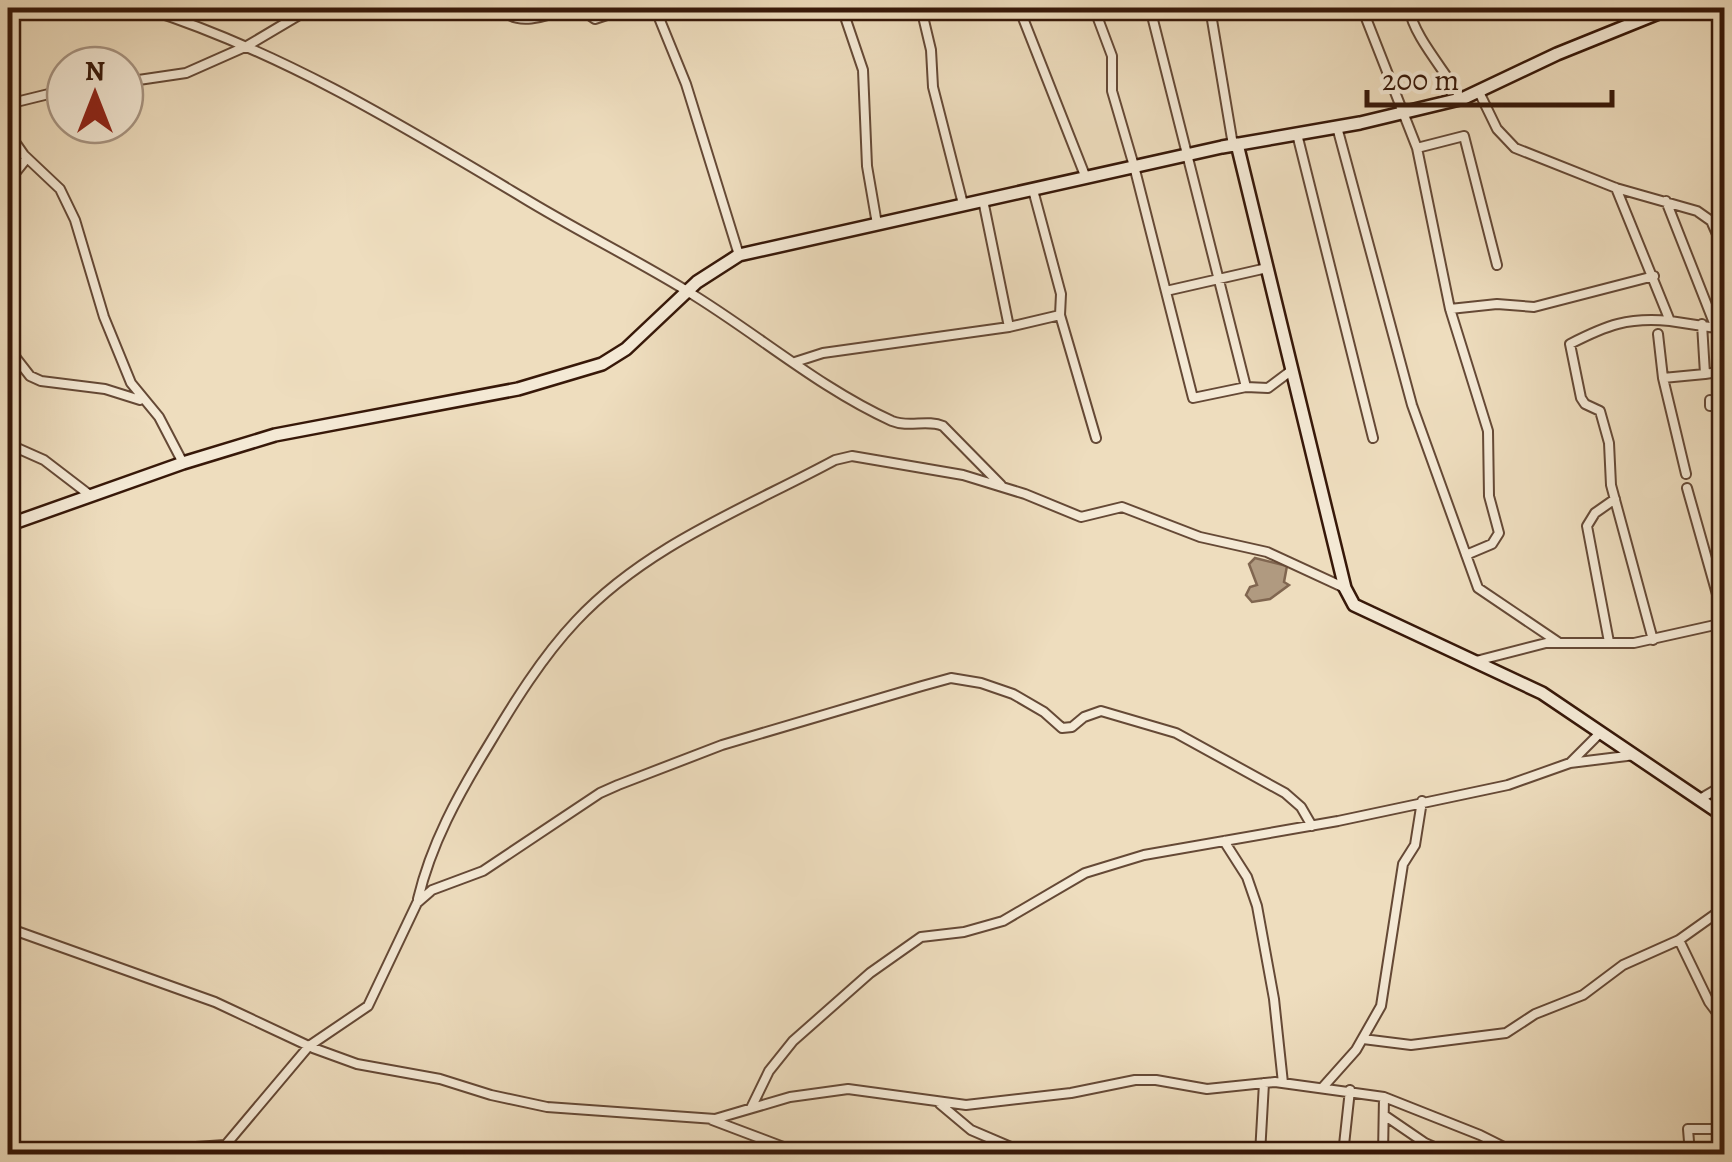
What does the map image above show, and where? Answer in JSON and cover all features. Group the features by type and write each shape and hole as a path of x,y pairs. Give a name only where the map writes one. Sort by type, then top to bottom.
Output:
{"street":[{"path":"144,8 248,46 370,105 687,290 895,422 907,426 933,422 943,426 1004,488"},
{"path":"145,79 179,75 248,46 311,8"},
{"path":"502,8 515,19 565,8"},
{"path":"579,8 595,19 628,8"},
{"path":"654,8 686,84 739,255"},
{"path":"842,8 863,70 867,166 877,224"},
{"path":"922,8 931,50 933,86 963,204"},
{"path":"1019,8 1086,178"},
{"path":"1094,8 1112,56 1112,91 1192,398 1246,387 1268,388 1292,370"},
{"path":"1150,8 1246,387"},
{"path":"1210,8 1235,144 1345,588 1358,610 1542,693 1724,816"},
{"path":"1362,8 1416,148 1450,309 1488,431 1489,496 1500,533 1492,544 1466,555"},
{"path":"1409,8 1414,30 1462,99"},
{"path":"8,525 182,462 315,426 518,389 602,364 626,349 687,290 739,255 1235,144 1338,127 1462,99 1557,54 1672,8"},
{"path":"1479,92 1497,129 1515,148 1616,188 1666,200 1710,218 1724,230"},
{"path":"8,104 45,95"},
{"path":"1338,127 1404,380 1478,588 1558,642"},
{"path":"8,132 27,158 60,188 75,220 113,341 135,392 159,417 182,462"},
{"path":"1298,134 1373,438"},
{"path":"1416,148 1464,136 1497,265"},
{"path":"8,182 27,158"},
{"path":"1616,188 1670,321"},
{"path":"1034,190 1061,294 1060,314 1096,438"},
{"path":"983,200 1009,328"},
{"path":"1652,640 1611,485 1610,443 1600,411 1581,398 1570,344 1603,328 1639,318 1702,324 1714,329 1718,326 1666,200"},
{"path":"1710,218 1724,250"},
{"path":"1166,290 1267,268"},
{"path":"1450,309 1497,304 1534,307 1654,276"},
{"path":"795,362 823,352 1009,328 1060,314"},
{"path":"1702,324 1705,374"},
{"path":"1658,334 1663,378 1686,474"},
{"path":"8,335 23,370"},
{"path":"8,370 23,370 41,380 106,388 145,402"},
{"path":"1663,378 1724,371"},
{"path":"1710,400 1710,406 1724,404"},
{"path":"8,444 44,460 91,496"},
{"path":"218,1154 309,1046 368,1006 416,903 435,843 469,777 508,712 574,622 659,555 745,504 852,456 964,476 1081,517 1122,507 1200,537 1268,552 1345,588"},
{"path":"1476,662 1558,642 1652,640 1724,621 1688,488"},
{"path":"1609,642 1588,526 1595,512 1615,500"},
{"path":"416,903 432,890 463,881 492,866 600,793 618,785 722,745 951,678 1012,694 1044,712 1062,728 1101,711 1176,733 1285,793 1302,807 1312,826"},
{"path":"1570,763 1601,732"},
{"path":"752,1108 769,1070 794,1041 911,941 1002,922 1068,881 1102,866 1508,785 1570,763 1635,755"},
{"path":"1700,799 1724,785"},
{"path":"1324,1087 1363,1039 1381,1006 1404,860 1415,845 1422,802"},
{"path":"1224,841 1252,888 1258,906 1283,1083"},
{"path":"1363,1039 1411,1045 1506,1034 1535,1014 1583,995 1640,955 1679,940 1724,908"},
{"path":"8,928 215,1002 358,1064 440,1079 533,1104 708,1119 802,1154"},
{"path":"1679,940 1710,1002 1724,1017"},
{"path":"708,1119 790,1097 848,1089 940,1104 987,1105 1135,1080 1208,1089 1283,1083 1384,1096 1518,1154"},
{"path":"1260,1154 1264,1084"},
{"path":"1343,1154 1350,1090"},
{"path":"1383,1154 1384,1096"},
{"path":"940,1104 971,1130 1027,1154"},
{"path":"1384,1115 1425,1143 1450,1154"},
{"path":"1690,1154 1688,1130 1724,1129"},
{"path":"8,1146 53,1154"},
{"path":"154,1154 166,1149 225,1146"}],"shaded area":[{"path":"1255,558 1287,566 1284,582 1289,585 1270,599 1252,602 1246,595 1250,587 1257,585 1249,564"}]}
